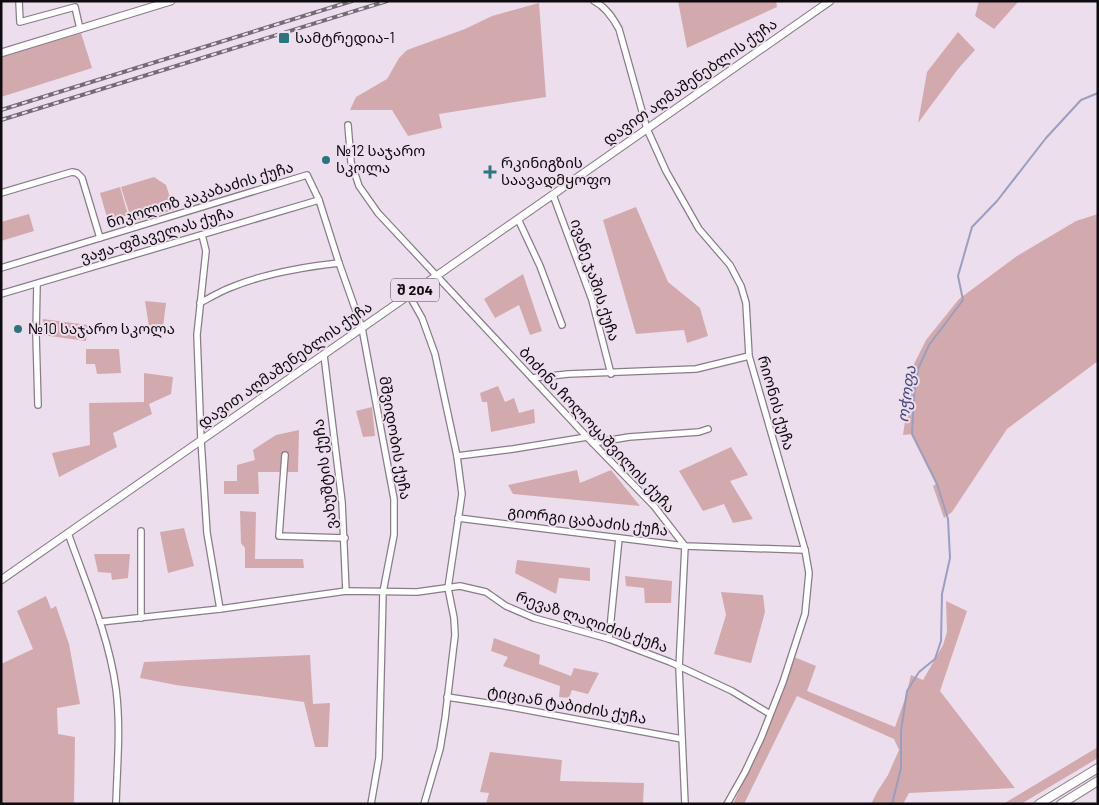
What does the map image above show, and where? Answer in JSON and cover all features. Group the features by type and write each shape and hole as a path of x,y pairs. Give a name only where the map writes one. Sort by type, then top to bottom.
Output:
{"highway":[{"path":"1039,804 1098,768"},
{"path":"1060,804 1098,781"}],"main road":[{"path":"1,53 171,1"},
{"name":"დავით აღმაშენებლის ქუჩა","path":"1,580 830,1"}],"street":[{"path":"19,1 20,22 74,7 80,29"},
{"name":"რიონის ქუჩა","path":"594,1 601,5 611,16 619,29 647,129 666,171 699,229 730,265 741,286 746,303 749,356 805,550 809,573 805,614 783,682 745,772 727,804"},
{"name":"ბიძინა ჩოლოყაშვილის ქუჩა","path":"348,125 352,162 359,186 378,213 654,506 685,546"},
{"name":"ნიკოლოზ კაკაბაძის ქუჩა","path":"1,193 72,172 77,173 82,178 100,238"},
{"name":"მშვიდობის ქუჩა","path":"307,175 319,200 338,263 362,328 394,499 394,535 383,592 380,758 371,804"},
{"name":"ნიკოლოზ კაკაბაძის ქუჩა","path":"1,268 307,175"},
{"name":"ივანე ჯაშის ქუჩა","path":"552,195 592,300 612,374"},
{"name":"ვაჟა-ფშაველას ქუჩა","path":"1,294 319,200"},
{"path":"518,219 540,266 562,325"},
{"path":"202,235 206,251 197,335 201,440 208,533 220,609"},
{"path":"200,303 231,287 266,276 338,263"},
{"path":"37,284 38,405"},
{"path":"409,295 422,318 435,354 457,456 462,494 448,588 454,618 455,635 440,749 424,804"},
{"name":"ვახუშტის ქუჩა","path":"324,354 342,502 346,592"},
{"path":"532,378 568,374 612,374 696,369 749,356"},
{"path":"593,443 628,437 699,432 708,429"},
{"path":"457,456 587,437"},
{"path":"285,455 279,536 345,538"},
{"name":"გიორგი ცაბაძის ქუჩა","path":"458,518 685,546 805,550"},
{"path":"141,531 141,618"},
{"path":"68,533 100,622 116,689 119,735 116,804"},
{"path":"608,639 619,538"},
{"path":"684,804 679,668 685,546"},
{"name":"რევაზ ლაღიძის ქუჩა","path":"100,622 220,609 346,592 417,592 460,586 486,592 506,606 534,618 608,639 670,662 679,668 732,691 770,714"},
{"name":"ტიციან ტაბიძის ქუჩა","path":"447,697 682,739"}],"shaded area":[{"path":"678,1 776,1 777,7 687,48"},
{"path":"979,1 1019,1 994,29 975,16"},
{"path":"539,3 546,97 439,114 442,128 408,136 392,110 350,110 356,97 387,79 399,58 407,50 465,29 492,16"},
{"path":"958,32 975,50 958,69 918,123 927,72"},
{"path":"81,33 92,68 1,97 1,57"},
{"path":"154,177 166,185 174,210 132,222 121,187"},
{"path":"120,187 128,215 108,221 100,193"},
{"path":"636,207 668,282 700,308 708,336 687,343 684,330 636,334 603,220"},
{"path":"29,214 34,231 1,241 1,222"},
{"path":"1098,214 1098,361 1007,429 952,512 944,518 933,486 936,484 912,434 903,435 913,366 926,340 959,299 1017,256 1076,221"},
{"path":"523,274 542,331 530,335 519,305 495,318 484,299"},
{"path":"145,301 166,303 163,327 149,327"},
{"path":"43,319 88,325 86,341 42,335"},
{"path":"86,349 119,349 121,373 97,374 95,364 86,364"},
{"path":"144,373 173,377 171,394 149,404 152,414 113,433 117,447 59,477 52,453 90,445 89,403 144,402"},
{"path":"498,386 505,402 514,398 519,413 534,409 535,423 491,432 487,402 482,402 480,393"},
{"path":"372,407 375,436 363,437 356,411"},
{"path":"299,430 298,472 258,472 259,494 224,494 224,481 237,481 237,465 255,460 253,450 276,435"},
{"path":"731,447 748,475 730,481 753,519 733,523 724,504 703,511 679,471"},
{"path":"577,470 580,483 611,470 640,506 513,494 508,485"},
{"path":"240,511 256,512 255,559 303,559 304,568 245,568 245,548 241,543"},
{"path":"184,528 194,566 168,573 160,532"},
{"path":"94,554 130,554 128,578 112,580 111,573 98,572"},
{"path":"517,560 590,568 590,581 559,578 556,594 515,573"},
{"path":"625,576 672,581 671,603 645,603 644,588 626,586"},
{"path":"721,592 763,595 765,612 751,663 714,654 726,615"},
{"path":"46,596 51,609 56,606 69,644 80,704 57,708 58,734 75,737 74,804 1,804 1,664 33,649 17,611"},
{"path":"946,601 967,611 940,691 1015,788 909,793 903,804 871,804 888,775 899,750 894,739 797,696 744,804 733,804 769,727 794,657 816,666 807,691 895,727 911,675 923,680 943,645 947,632"},
{"path":"494,638 540,655 539,664 571,676 574,668 599,673 588,694 572,690 569,698 559,697 560,686 503,666 508,657 491,651"},
{"path":"310,655 313,704 330,703 328,747 315,747 304,702 176,685 140,678 144,662"},
{"path":"1098,747 1098,758 1021,804 1003,804"},
{"path":"490,752 562,760 560,781 644,783 643,804 486,804 489,793 480,792"}],"waterway":[{"name":"ოჭოფა","path":"892,804 901,768 901,731 907,691 919,672 935,659 941,641 942,594 950,558 948,519 937,484 912,434 914,395 918,369 929,345 963,300 958,276 972,227 997,201 1046,138 1081,100 1098,93"}],"railway":[{"path":"1,110 352,1"},
{"path":"1,120 387,1"}],"place":[{"name":"სამტრედია-1","path":"284,38"},
{"name":"№12 საჯარო სკოლა","path":"326,160"},
{"name":"რკინიგზის საავადმყოფო","path":"490,172"},
{"name":"№10 საჯარო სკოლა","path":"18,329"}]}
